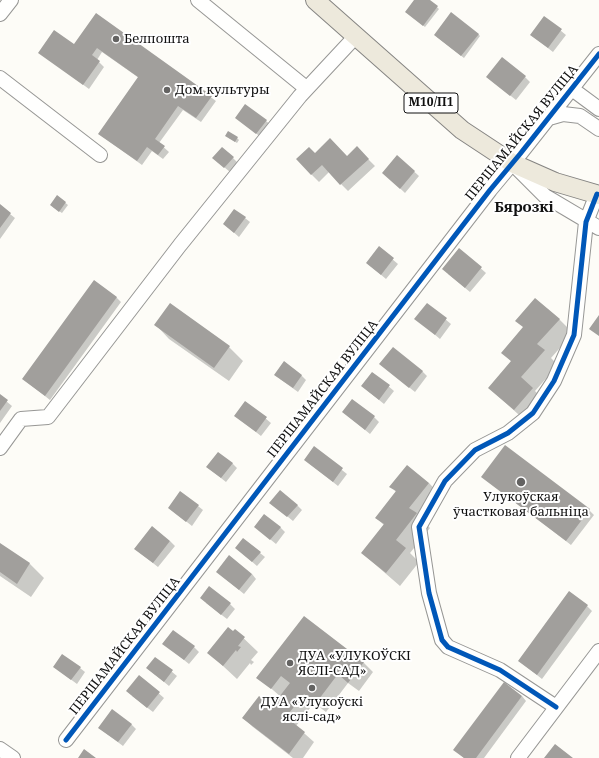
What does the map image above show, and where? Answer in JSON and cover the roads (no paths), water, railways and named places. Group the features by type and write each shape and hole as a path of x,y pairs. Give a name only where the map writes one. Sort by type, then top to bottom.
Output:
{"main road":[{"name":"М10/П1","path":"315,0 355,37 462,130 512,163 555,182 598,195"}],"street":[{"path":"0,14 11,0"},
{"path":"198,0 306,88"},
{"path":"0,448 20,419 48,417 180,246 306,88 355,37"},
{"name":"ПЕРШАМАЙСКАЯ ВУЛІЦА","path":"66,740 490,190 599,54"},
{"path":"0,78 100,155"},
{"path":"572,89 599,109"},
{"path":"549,118 563,114 580,116 599,129"},
{"path":"512,163 545,196 586,222 599,228"},
{"path":"556,707 500,670 448,647 442,640 429,594 419,527 445,481 475,450 508,433 533,413 554,381 574,335 586,222 598,195"},
{"path":"518,758 599,651"}],"place":[{"name":"Белпошта","path":"116,39"},
{"name":"Дом культуры","path":"167,90"},
{"name":"Улукоўская ўчастковая бальніца","path":"521,482"},
{"name":"ДУА «УЛУКОЎСКІ ЯСЛІ-САД»","path":"290,663"},
{"name":"ДУА «Улукоўскі яслі-сад»","path":"312,688"}],"district":[{"name":"Бярозкі","path":"524,208"}]}
